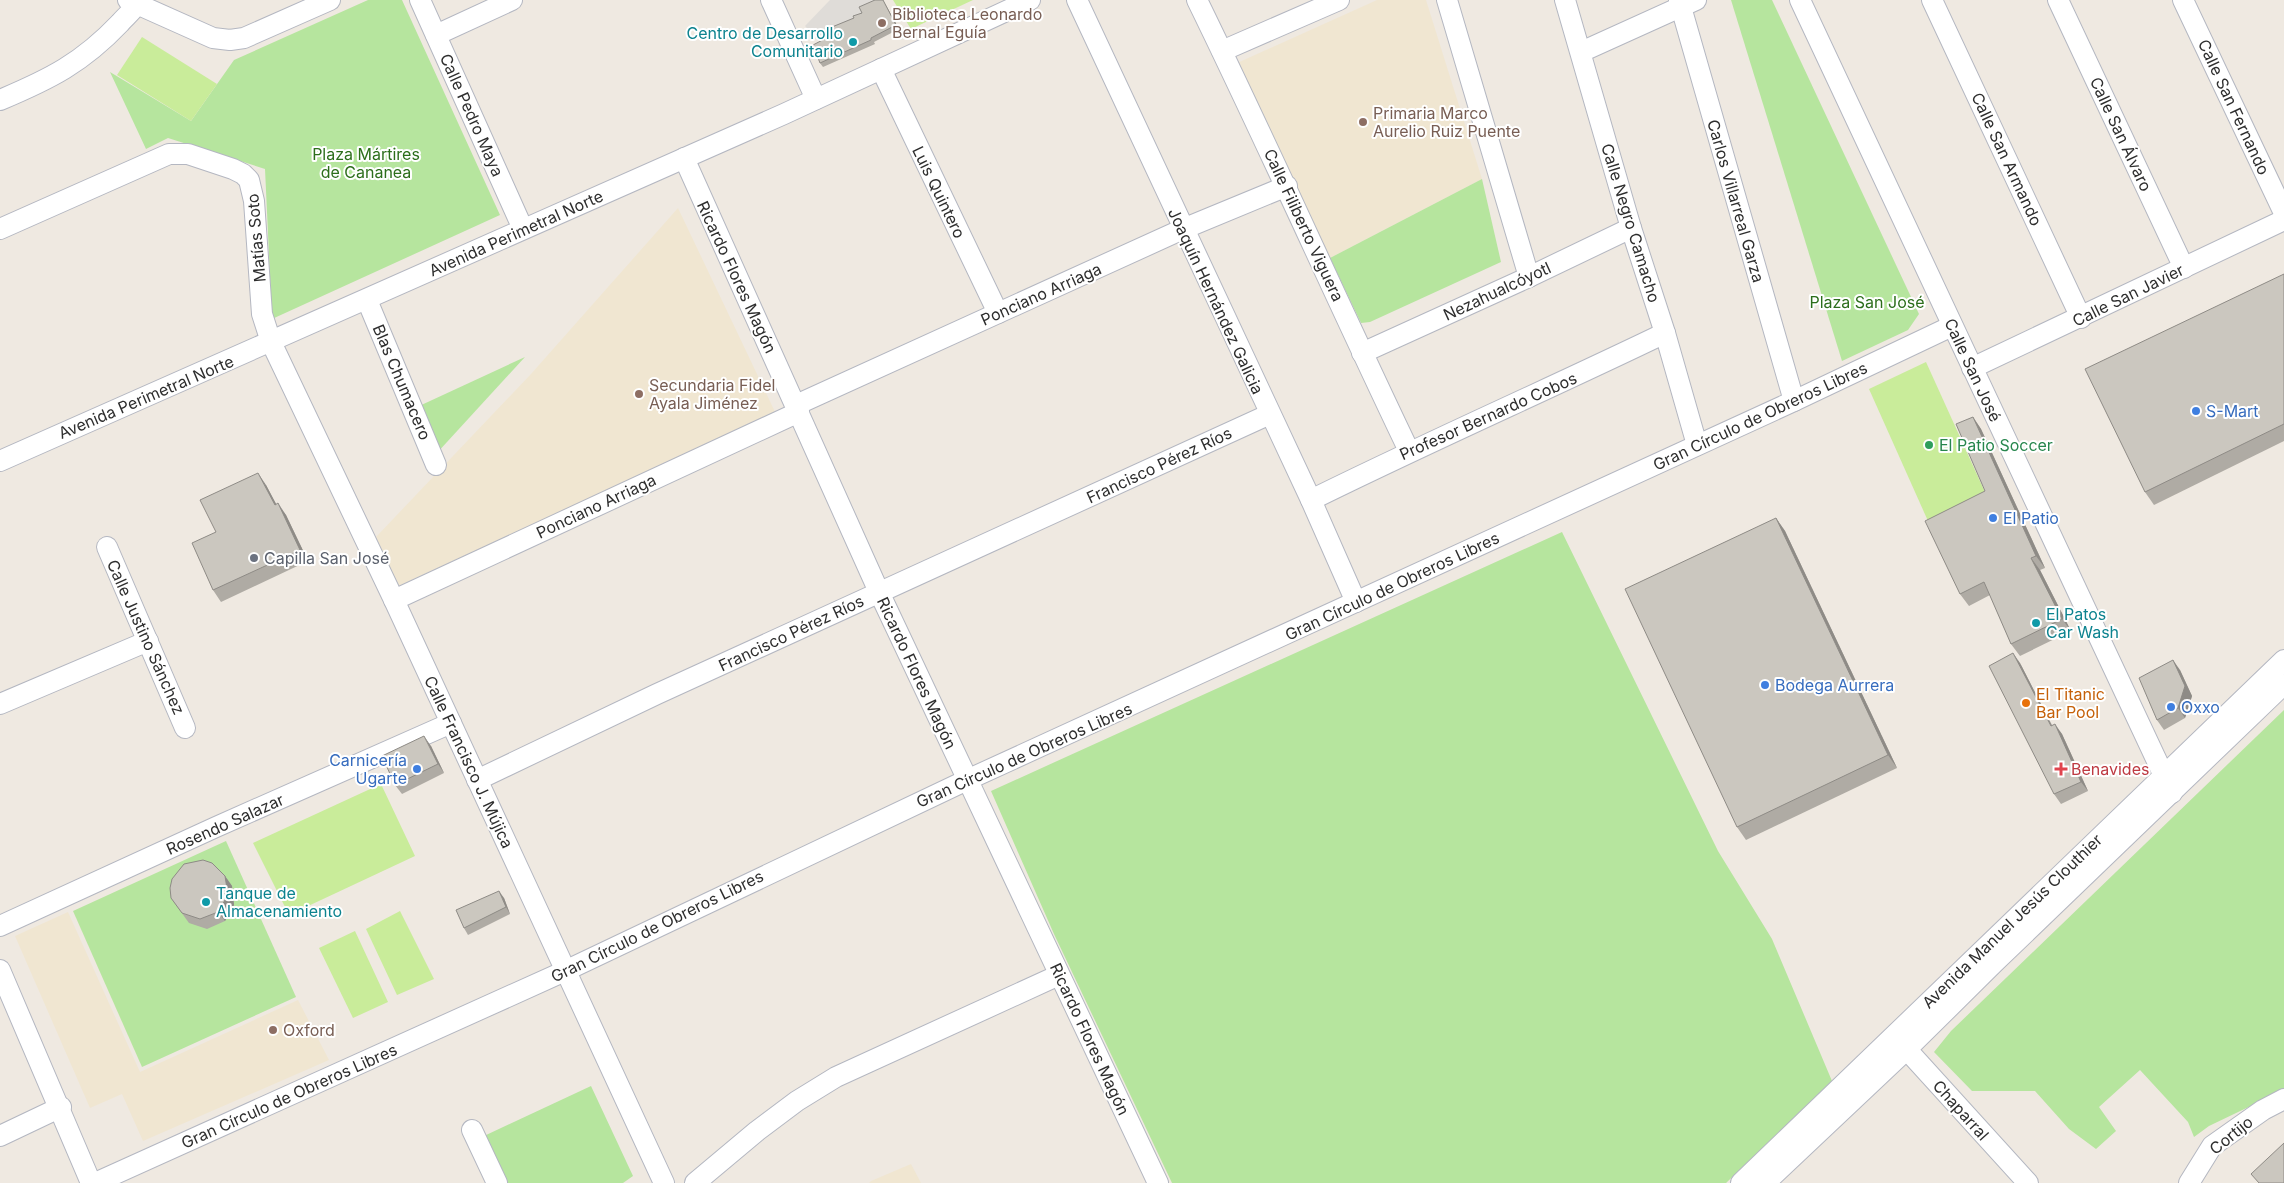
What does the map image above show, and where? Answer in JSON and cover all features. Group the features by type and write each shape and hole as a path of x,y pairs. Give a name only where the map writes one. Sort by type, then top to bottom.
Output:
{"street":[{"path":"0,100 60,73 81,59 102,42 135,1 213,38 230,40 244,38 330,0"},
{"name":"Calle Pedro Maya","path":"420,0 523,229"},
{"path":"436,35 512,0"},
{"path":"771,0 816,99"},
{"name":"Joaquín Hernández Galicia","path":"1077,0 1311,500 1356,602"},
{"name":"Calle Filiberto Viguera","path":"1197,0 1287,186 1362,353 1410,451"},
{"path":"1222,51 1339,0"},
{"path":"1448,0 1529,277"},
{"name":"Calle Negro Camacho","path":"1565,0 1630,228 1665,333 1697,445"},
{"name":"Calle San José","path":"1800,0 2127,695 2167,785"},
{"name":"Calle San Armando","path":"1932,0 2082,318"},
{"name":"Calle San Álvaro","path":"2058,0 2184,268"},
{"name":"Calle San Fernando","path":"2183,0 2284,213"},
{"name":"Avenida Perimetral Norte","path":"0,461 367,300 881,70 1022,1"},
{"path":"1581,52 1685,2"},
{"name":"Carlos Villarreal Garza","path":"1685,2 1794,401"},
{"name":"Luis Quintero","path":"881,70 998,313"},
{"name":"Matías Soto","path":"0,229 169,154 178,152 233,169 243,174 249,180 254,201 262,314 272,342"},
{"name":"Ricardo Flores Magón","path":"684,158 879,592 1158,1183"},
{"name":"Ponciano Arriaga","path":"394,600 998,313 1183,229 1287,186"},
{"name":"Calle San Javier","path":"1972,368 2082,318 2284,220"},
{"name":"Nezahualcóyotl","path":"1362,353 1529,277 1630,228"},
{"name":"Blas Chumacero","path":"367,300 436,465"},
{"name":"Gran Círculo de Obreros Libres","path":"95,1183 565,971 968,780 1794,401 1952,326"},
{"name":"Profesor Bernardo Cobos","path":"1311,500 1410,451 1535,396 1665,333"},
{"name":"Calle Francisco J. Mújica","path":"272,342 478,780 664,1183"},
{"name":"Francisco Pérez Ríos","path":"478,780 879,592 1270,414"},
{"name":"Calle Justino Sánchez","path":"107,547 186,728"},
{"path":"0,704 148,641"},
{"name":"Avenida Manuel Jesús Clouthier","path":"1741,1183 1994,963 2167,785 2284,660"},
{"name":"Avenida Manuel Jesús Clouthier","path":"2167,785 2284,684"},
{"name":"Rosendo Salazar","path":"0,926 216,827 451,723"},
{"path":"0,970 8,1012 60,1107 91,1183"},
{"path":"694,1183 797,1101 836,1077 1059,975"},
{"name":"Avenida Manuel Jesús Clouthier","path":"1765,1183 1900,1043"},
{"name":"Chaparral","path":"1900,1043 2028,1183"},
{"name":"Cortijo","path":"2189,1183 2212,1146 2263,1110 2284,1099"},
{"path":"0,1136 60,1107"},
{"path":"472,1130 497,1183"}],"shaded area":[{"path":"830,0 875,0 865,17 838,38 824,46 805,26"},
{"name":"Primaria Marco Aurelio Ruiz Puente","path":"1377,0 1426,0 1482,179 1330,258 1235,64"},
{"name":"Secundaria Fidel Ayala Jiménez","path":"678,208 776,414 398,586 376,537 531,374"},
{"name":"Oxford","path":"68,912 140,1072 298,1000 329,1060 143,1141 122,1094 90,1108 15,936"},
{"path":"911,1164 921,1183 869,1183 871,1181"}],"green space":[{"name":"Plaza Mártires de Cananea","path":"368,0 402,0 500,215 272,319 265,169 168,138 146,149 110,72 191,121 234,60"},
{"path":"893,0 973,0 911,29"},
{"name":"Plaza San José","path":"1731,0 1772,0 1919,314 1908,330 1842,361"},
{"path":"142,37 217,84 191,121 117,75"},
{"path":"1482,179 1501,262 1370,322 1361,323 1330,258"},
{"path":"525,357 436,454 417,407"},
{"name":"El Patio Soccer","path":"1926,362 1989,501 1932,530 1869,389"},
{"path":"1562,532 1718,851 1772,939 1832,1081 1726,1183 1172,1183 1054,934 991,791"},
{"path":"2284,710 2284,1090 2209,1126 2194,1137 2188,1122 2140,1070 2099,1107 2116,1131 2096,1149 2069,1129 2035,1091 1972,1091 1934,1052 1951,1031"},
{"path":"381,784 415,856 289,915 253,843"},
{"path":"226,841 296,997 142,1067 73,911"},
{"path":"400,911 434,979 397,995 366,929"},
{"path":"355,931 388,1002 353,1018 319,948"},
{"path":"591,1086 633,1176 623,1183 507,1183 484,1136"}],"building":[{"path":"875,0 883,0 896,25 871,38 871,40 820,63 813,45 834,34 832,27 862,13 859,7"},
{"name":"S-Mart","path":"2284,274 2284,424 2145,492 2085,369"},
{"name":"El Patio","path":"1973,417 2036,556 2031,558 2062,619 2011,644 1984,582 1960,594 1925,521 1985,491 1956,424"},
{"path":"258,473 275,505 278,503 300,550 213,590 192,543 216,532 200,500"},
{"name":"Bodega Aurrera","path":"1776,518 1888,755 1737,827 1625,589"},
{"path":"2013,653 2051,726 2055,724 2081,782 2054,794 1989,666"},
{"name":"Oxxo","path":"2173,660 2185,686 2178,708 2157,720 2139,678"},
{"path":"424,736 438,764 395,785 382,756"},
{"name":"Tanque de Almacenamiento","path":"203,860 212,863 225,876 228,895 218,912 200,919 182,913 171,898 170,888 172,879 184,864"},
{"path":"499,891 506,907 464,928 456,910"},
{"path":"2284,1143 2284,1183 2259,1183 2251,1174"}],"place":[{"name":"Biblioteca Leonardo Bernal Eguía","path":"882,23"},
{"name":"Centro de Desarrollo Comunitario","path":"853,42"},
{"name":"Primaria Marco Aurelio Ruiz Puente","path":"1363,122"},
{"name":"Secundaria Fidel Ayala Jiménez","path":"639,394"},
{"name":"S-Mart","path":"2196,411"},
{"name":"El Patio Soccer","path":"1929,445"},
{"name":"El Patio","path":"1993,518"},
{"name":"Capilla San José","path":"254,558"},
{"name":"El Patos Car Wash","path":"2036,623"},
{"name":"Bodega Aurrera","path":"1765,685"},
{"name":"El Titanic Bar Pool","path":"2026,703"},
{"name":"Oxxo","path":"2171,707"},
{"name":"Carnicería Ugarte","path":"417,769"},
{"name":"Benavides","path":"2061,769"},
{"name":"Tanque de Almacenamiento","path":"206,902"},
{"name":"Oxford","path":"273,1030"}]}
